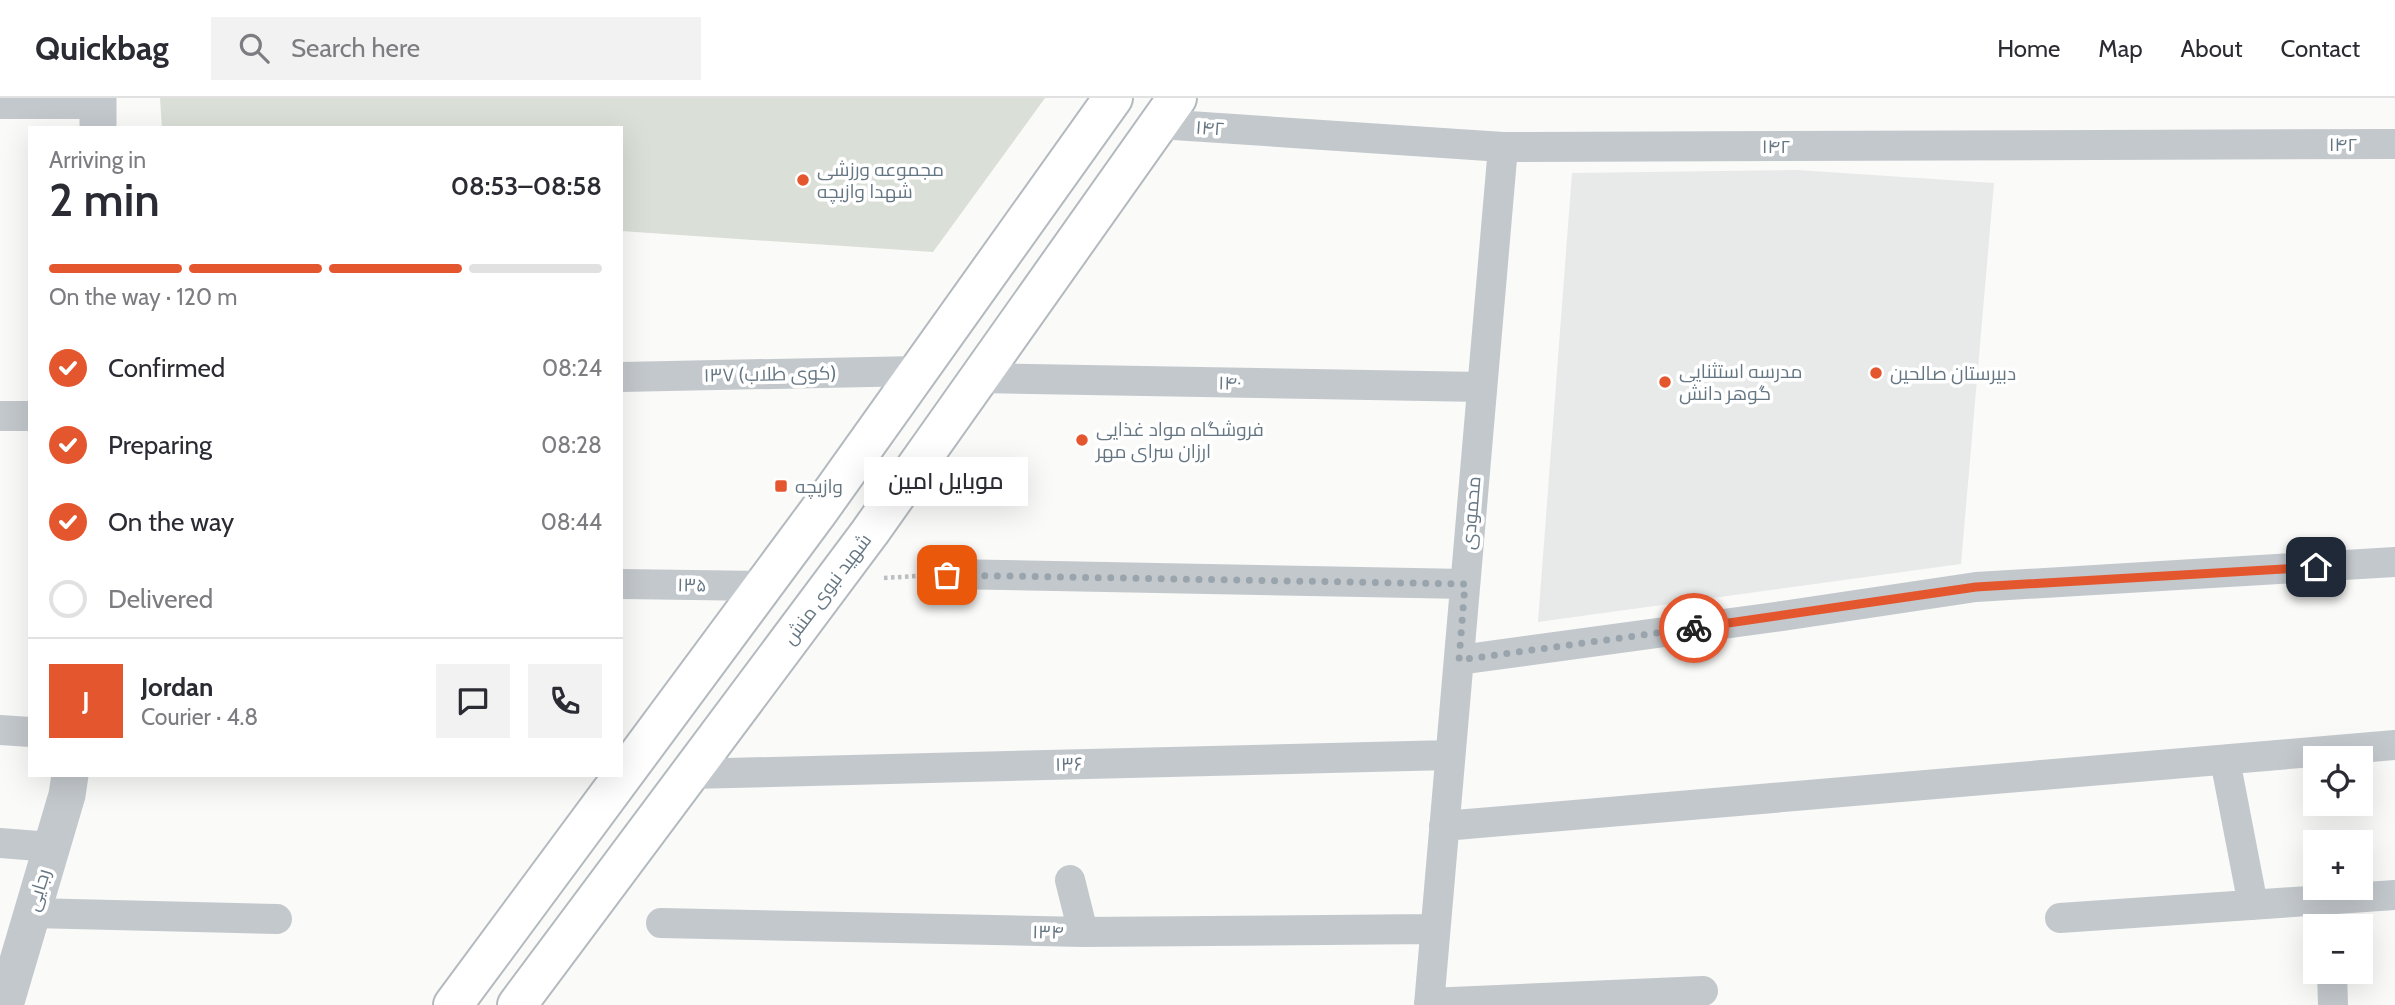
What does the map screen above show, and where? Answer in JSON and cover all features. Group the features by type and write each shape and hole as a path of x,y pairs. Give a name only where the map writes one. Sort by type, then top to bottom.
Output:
{"main road":[{"path":"629,757 763,586 1112,98"},
{"name":"شهید نبوی منش","path":"517,1005 834,580 1168,111"},
{"path":"453,1005 615,777"}],"street":[{"path":"0,104 98,110"},
{"name":"۱۴۲","path":"1168,111 1503,148 2395,144"},
{"name":"محمودی","path":"1429,1004 1503,148"},
{"name":"۱۳۷ (کوی طلاب)","path":"623,377 918,371"},
{"name":"۱۴۰","path":"979,378 1482,387"},
{"path":"0,416 28,416"},
{"path":"1459,660 1976,587 2395,562"},
{"path":"947,575 1465,584"},
{"name":"۱۳۵","path":"623,584 763,586"},
{"path":"0,730 28,732"},
{"path":"1444,826 2395,746"},
{"name":"۱۳۶","path":"689,774 1450,755"},
{"path":"2225,760 2253,905"},
{"name":"رجایی","path":"5,1005 70,777"},
{"path":"0,843 51,847"},
{"path":"1070,880 1083,932"},
{"path":"2060,918 2253,905 2330,913 2395,895"},
{"path":"32,913 277,919"},
{"name":"۱۳۴","path":"662,923 1083,932 1435,929"},
{"path":"2332,984 2333,1005"},
{"path":"1429,1004 1703,992"}],"path":[{"path":"834,580 947,575"}],"shaded area":[{"name":"مجموعه ورزشی شهدا وازیچه","path":"160,98 1045,98 933,252 623,231 623,126 162,126"},
{"path":"1797,170 1994,183 1961,564 1538,622 1572,173"}],"way so far":[{"path":"947,575 1465,584 1459,660 1694,628"}],"place":[{"name":"مجموعه ورزشی شهدا وازیچه","path":"803,180"},
{"name":"دبیرستان صالحین","path":"1876,373"},
{"name":"مدرسه استثنایی گوهر دانش","path":"1665,382"},
{"name":"فروشگاه مواد غذایی ارزان سرای مهر","path":"1082,440"},
{"name":"وازیچه","path":"781,486"},
{"name":"موبایل امین","path":"947,575"}],"route":[{"path":"1694,628 1976,587 2316,567"}]}
